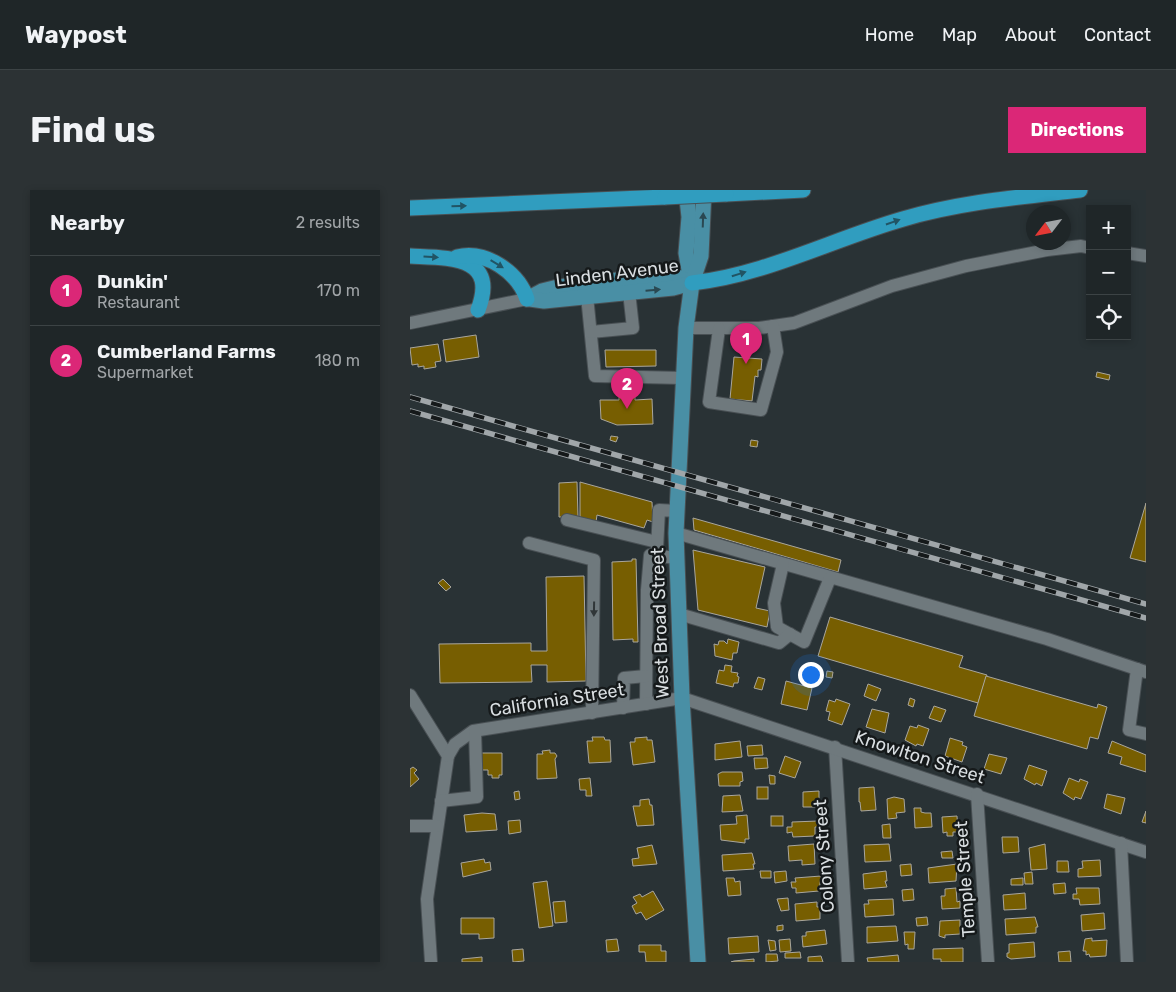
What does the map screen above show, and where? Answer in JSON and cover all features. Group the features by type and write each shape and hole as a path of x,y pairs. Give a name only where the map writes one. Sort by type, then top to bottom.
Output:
{"highway":[{"path":"410,208 803,190"},
{"path":"692,282 737,275 903,219 953,206 1080,190"},
{"path":"410,256 451,258 474,256 497,264 520,283 527,299"},
{"path":"451,258 472,265 480,275 484,291 478,310"}],"main road":[{"name":"West Broad Street","path":"686,190 689,217 686,253 692,282"},
{"name":"West Broad Street","path":"698,962 682,698 676,533 686,328 692,282 701,256 704,190"},
{"name":"Linden Avenue","path":"527,299 542,291 558,287 652,276 673,275 692,282"},
{"name":"Linden Avenue","path":"527,299 544,301 673,288 692,282"}],"street":[{"path":"686,328 719,329 794,324 892,286 966,266 1047,250 1086,247"},
{"path":"1131,254 1146,256"},
{"path":"591,332 633,328 630,292"},
{"path":"587,296 595,376 683,378"},
{"name":"Linden Avenue","path":"410,323 527,299"},
{"path":"719,329 709,402 761,410 777,352 774,326"},
{"path":"657,556 659,510 677,511"},
{"path":"567,520 658,542"},
{"path":"676,533 1047,639 1142,670 1129,730 1146,734"},
{"path":"529,543 594,560 592,713"},
{"path":"646,704 647,590 650,555 677,558"},
{"path":"783,564 774,603 777,627 804,642 830,578"},
{"path":"679,614 779,643 790,634"},
{"path":"623,708 624,678 646,676"},
{"path":"410,695 448,756 428,900 431,962"},
{"name":"California Street","path":"448,756 459,740 475,731 682,698"},
{"name":"Knowlton Street","path":"682,698 977,794 1146,852"},
{"path":"441,800 477,797 475,731"},
{"name":"Colony Street","path":"835,747 848,962"},
{"name":"Temple Street","path":"977,794 988,962"},
{"path":"410,826 437,826"},
{"path":"1120,843 1127,962"}],"building":[{"path":"476,335 479,357 446,362 443,340"},
{"path":"438,344 441,361 435,362 436,367 424,369 424,366 418,367 418,364 412,365 410,348"},
{"path":"605,350 656,350 656,366 606,367"},
{"path":"734,357 762,359 761,370 758,370 758,377 755,376 752,401 730,399"},
{"path":"1097,372 1110,375 1109,380 1096,377"},
{"path":"635,396 635,400 652,399 653,424 617,425 601,419 600,400 619,400 619,397"},
{"path":"611,436 618,437 616,442 610,440"},
{"path":"751,440 758,441 757,447 750,446"},
{"path":"577,482 578,517 559,517 559,483"},
{"path":"580,482 652,502 653,522 647,520 644,528 597,515 596,522 580,517"},
{"path":"1146,503 1146,562 1130,558"},
{"path":"693,518 841,560 838,572 694,530"},
{"path":"693,550 765,567 756,608 770,611 767,627 698,610"},
{"path":"632,559 636,559 638,642 633,642 633,639 613,640 612,562 632,561"},
{"path":"584,576 586,681 547,682 547,665 531,665 532,682 440,683 439,644 531,643 531,651 547,651 546,577"},
{"path":"443,579 451,587 446,591 438,583"},
{"path":"830,617 963,656 959,667 987,675 978,703 818,656"},
{"path":"728,639 739,642 737,653 733,653 732,660 715,656 714,644 718,645 719,641 724,641 727,644"},
{"path":"725,665 732,666 731,672 738,673 738,683 734,683 733,687 716,683 719,670 724,671"},
{"path":"827,671 833,672 832,678 826,677"},
{"path":"986,676 1097,708 1098,704 1107,707 1098,739 1090,737 1087,749 974,716"},
{"path":"758,677 765,679 762,690 754,688"},
{"path":"786,681 812,688 807,710 781,704"},
{"path":"868,684 881,689 876,701 864,696"},
{"path":"910,698 915,700 913,707 908,705"},
{"path":"836,699 850,704 842,725 828,720 830,712 826,711 829,700 835,702"},
{"path":"934,706 946,710 941,722 929,718"},
{"path":"872,709 889,713 885,733 866,727"},
{"path":"918,725 929,729 923,746 917,744 916,746 905,740 910,726 917,728"},
{"path":"592,737 604,737 605,740 610,740 611,762 589,763 587,741 593,741"},
{"path":"647,737 647,740 652,740 655,762 633,765 630,742 635,742 635,738"},
{"path":"950,738 963,742 962,745 967,747 962,762 945,756"},
{"path":"740,741 742,757 715,760 715,744"},
{"path":"1112,741 1146,755 1146,772 1120,764 1122,757 1108,753"},
{"path":"762,745 763,755 748,756 747,746"},
{"path":"550,750 550,753 555,753 557,756 555,759 557,778 537,779 537,754 543,754 542,751"},
{"path":"481,753 502,753 502,775 499,775 499,778 492,778 492,775 488,775 488,770 481,770"},
{"path":"989,754 1007,758 1001,774 984,769"},
{"path":"785,756 801,762 795,778 779,773"},
{"path":"754,758 767,758 768,768 755,769"},
{"path":"1029,765 1047,771 1042,786 1036,783 1035,785 1024,779"},
{"path":"413,767 417,770 414,773 419,779 410,787 410,769"},
{"path":"722,772 742,772 743,781 740,782 740,786 719,786 718,774"},
{"path":"769,775 775,776 775,784 770,784"},
{"path":"590,778 592,796 586,796 586,790 580,790 579,779"},
{"path":"1069,778 1079,782 1080,779 1088,782 1081,799 1075,797 1074,800 1063,793"},
{"path":"757,787 768,787 768,799 757,799"},
{"path":"874,787 876,810 861,811 859,788"},
{"path":"519,791 520,799 515,800 514,792"},
{"path":"819,791 819,807 803,807 803,792"},
{"path":"1107,794 1125,798 1121,814 1104,808"},
{"path":"740,795 743,811 722,812 723,796"},
{"path":"894,797 904,799 905,812 896,813 897,818 888,819 887,799"},
{"path":"649,799 650,805 652,805 654,825 637,826 633,806 640,806 640,800"},
{"path":"914,808 921,808 921,812 931,813 932,827 915,828"},
{"path":"1146,811 1146,823 1142,822"},
{"path":"495,814 497,830 466,832 464,815"},
{"path":"747,815 749,839 745,839 745,843 721,840 720,825 737,824 736,816"},
{"path":"771,816 783,816 783,826 771,826"},
{"path":"957,816 958,832 953,832 953,836 947,836 947,832 943,833 942,817"},
{"path":"520,820 521,832 509,834 508,821"},
{"path":"818,821 818,827 815,827 815,836 793,837 792,832 787,833 787,827 792,827 792,822"},
{"path":"890,824 891,838 883,838 882,825"},
{"path":"1002,837 1018,837 1019,852 1003,853"},
{"path":"814,844 815,864 802,865 802,860 789,861 788,846"},
{"path":"889,844 891,861 865,862 864,845"},
{"path":"1045,844 1047,869 1031,870 1029,848"},
{"path":"652,845 657,864 633,866 632,859 639,858 637,848"},
{"path":"952,851 953,858 942,858 941,852"},
{"path":"752,853 755,864 753,864 754,869 723,871 722,855"},
{"path":"484,859 485,863 490,862 491,870 463,877 461,863"},
{"path":"1100,860 1101,876 1078,877 1078,869 1083,868 1082,861"},
{"path":"1057,861 1068,861 1069,872 1057,872"},
{"path":"911,864 912,875 901,876 900,865"},
{"path":"957,864 956,881 929,883 928,868"},
{"path":"760,871 771,871 771,878 761,878"},
{"path":"786,871 787,881 775,883 774,872"},
{"path":"886,871 887,881 885,881 887,887 864,889 863,874"},
{"path":"1032,872 1033,884 1025,884 1024,873"},
{"path":"821,876 819,891 796,893 796,888 792,888 791,882 796,882 795,878"},
{"path":"726,878 734,878 735,882 740,881 741,895 728,896"},
{"path":"1023,878 1023,885 1011,885 1011,879"},
{"path":"547,881 553,926 539,928 533,883"},
{"path":"1065,883 1066,893 1054,894 1053,884"},
{"path":"956,888 957,902 960,901 960,908 942,909 941,896 945,896 945,889"},
{"path":"1076,888 1099,888 1100,904 1080,905 1079,899 1073,899 1073,894 1077,894"},
{"path":"913,889 914,900 903,901 902,890"},
{"path":"653,891 664,910 646,920 641,912 636,914 632,906 637,903 633,897 640,894 642,897"},
{"path":"1025,893 1026,909 1004,910 1003,895"},
{"path":"788,898 789,910 781,911 777,899"},
{"path":"893,899 894,915 865,917 864,904 869,904 868,900"},
{"path":"565,901 567,922 555,923 553,902"},
{"path":"817,902 817,907 820,907 820,919 796,921 795,904"},
{"path":"1104,913 1105,929 1082,931 1081,915"},
{"path":"927,917 928,925 917,926 916,918"},
{"path":"1035,917 1038,927 1036,927 1036,933 1006,935 1005,919"},
{"path":"461,918 494,918 494,938 479,939 479,934 461,934"},
{"path":"960,920 960,934 945,935 945,938 939,936 940,921"},
{"path":"783,925 783,930 777,931 777,926"},
{"path":"896,926 898,941 867,943 867,927"},
{"path":"825,930 827,944 803,947 802,936 806,936 806,932"},
{"path":"904,932 915,932 914,949 908,949 908,944 905,945"},
{"path":"758,936 759,952 729,954 728,938"},
{"path":"1092,938 1092,941 1107,940 1106,956 1090,957 1089,954 1086,955 1086,951 1083,951 1085,939"},
{"path":"617,939 619,951 607,952 606,940"},
{"path":"790,939 791,951 780,952 779,940"},
{"path":"768,940 775,941 776,950 770,951"},
{"path":"1034,942 1035,957 1011,959 1007,957 1009,944"},
{"path":"639,945 661,945 661,951 666,951 666,962 646,962 645,952 639,952"},
{"path":"963,948 963,962 941,962 941,959 933,959 933,949"},
{"path":"523,949 524,961 513,962 512,950"},
{"path":"1070,951 1071,962 1059,962 1058,952"},
{"path":"800,952 801,958 785,958 785,953"},
{"path":"766,954 777,954 778,961 766,962"},
{"path":"898,955 899,962 868,962 867,958"},
{"path":"821,956 823,962 808,962 808,957"},
{"path":"482,957 482,962 462,962 462,959"},
{"path":"754,959 754,962 731,962 734,961"}],"railway":[{"path":"410,397 1146,604"},
{"path":"410,411 1146,618"}],"place":[{"name":"Dunkin'","path":"746,364"},
{"name":"Cumberland Farms","path":"627,409"}]}
